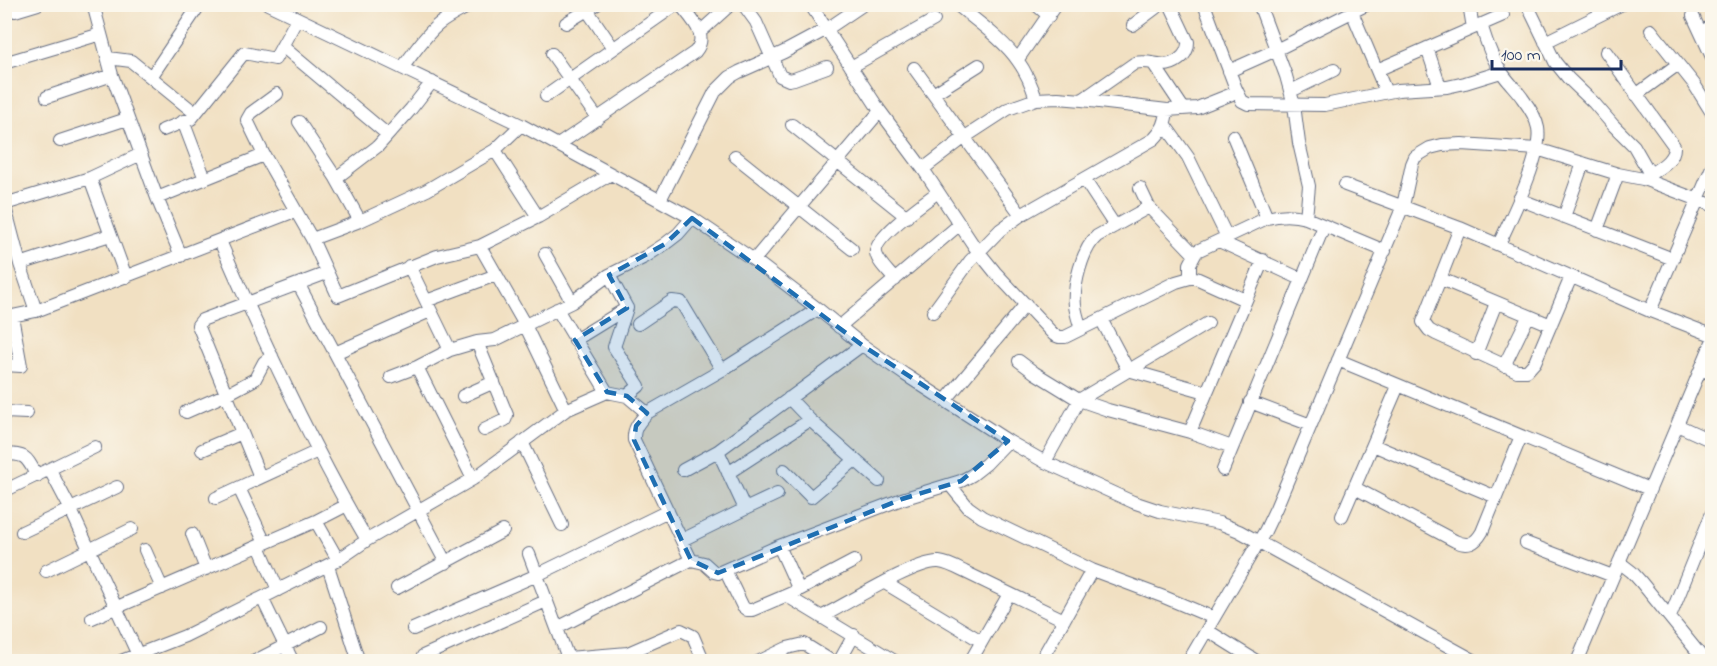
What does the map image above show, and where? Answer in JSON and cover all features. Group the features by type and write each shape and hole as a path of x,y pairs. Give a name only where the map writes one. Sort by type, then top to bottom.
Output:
{"street":[{"path":"15,11 38,4"},
{"path":"93,4 112,75 181,256"},
{"path":"151,77 200,4"},
{"path":"268,4 521,125 692,218 754,260 862,345 945,401 1045,462 1133,502 1160,511 1219,523 1239,531 1477,662"},
{"path":"402,68 429,33 451,15 472,4"},
{"path":"546,96 679,4 700,32 701,42 694,52 558,145"},
{"path":"700,32 731,4"},
{"path":"743,4 756,22 780,76 789,80 827,67"},
{"path":"810,4 880,111 979,251 995,272 1049,330 1059,337 1065,337 1176,282 1190,278 1245,300"},
{"path":"660,200 715,92 730,78 827,29 864,4"},
{"path":"956,4 1018,60 1036,99"},
{"path":"1035,4 1049,16"},
{"path":"1018,60 1056,4"},
{"path":"1133,25 1161,4"},
{"path":"1082,100 1135,63 1142,61 1167,65 1180,59 1188,48 1188,42 1170,4"},
{"path":"1259,4 1291,91 1299,143 1309,186 1306,218"},
{"path":"1229,71 1368,4"},
{"path":"1469,4 1477,26 1501,72 1533,114 1538,126 1537,149 1520,199 1499,244"},
{"path":"1527,4 1555,62 1634,146 1647,176"},
{"path":"1545,42 1622,4"},
{"path":"1205,5 1237,92 1248,104 1325,105 1386,92 1465,83 1501,72"},
{"path":"566,23 589,6 613,48"},
{"path":"1352,12 1386,92"},
{"path":"1377,70 1503,15"},
{"path":"1693,16 1713,57"},
{"path":"163,130 191,119 244,53 275,59 297,19"},
{"path":"851,68 934,20"},
{"path":"1701,32 1713,26"},
{"path":"1651,30 1699,90 1713,113"},
{"path":"4,63 101,34"},
{"path":"282,46 388,135"},
{"path":"1426,48 1440,87"},
{"path":"1606,52 1674,146 1675,152 1671,158 1647,176"},
{"path":"552,54 598,119"},
{"path":"108,58 131,61 195,113"},
{"path":"1154,63 1183,108"},
{"path":"933,94 979,65"},
{"path":"1636,95 1677,65"},
{"path":"914,68 1021,215"},
{"path":"1291,91 1334,70"},
{"path":"47,97 112,75"},
{"path":"336,178 378,146 432,82"},
{"path":"923,169 964,137 1008,109 1036,99 1082,100 1167,110 1197,108 1237,92"},
{"path":"277,94 251,113 247,120 264,155 312,239 338,296 437,256 480,246 538,218 611,174"},
{"path":"933,312 979,251 1000,230 1021,215 1154,139 1165,125 1167,110"},
{"path":"754,260 880,111"},
{"path":"60,141 128,119"},
{"path":"183,121 205,179"},
{"path":"299,122 336,178 360,221"},
{"path":"312,239 360,221 427,190 495,150 521,125"},
{"path":"792,125 907,217"},
{"path":"1165,125 1188,157 1223,239 1302,279"},
{"path":"1233,136 1267,218"},
{"path":"1197,662 1262,543 1403,206 1415,157 1430,148 1442,145 1462,144 1537,149 1618,174 1647,176 1713,204"},
{"path":"495,150 538,218"},
{"path":"36,311 6,205 90,177 141,154"},
{"path":"157,198 264,155"},
{"path":"735,156 852,249"},
{"path":"1564,217 1583,163"},
{"path":"1650,310 1713,167"},
{"path":"1597,230 1618,174"},
{"path":"90,177 126,277"},
{"path":"1084,179 1115,226"},
{"path":"1345,185 1460,228 1571,277 1713,335"},
{"path":"1140,188 1149,207 1194,255"},
{"path":"895,280 880,261 876,250 882,240 938,192"},
{"path":"1520,199 1672,259"},
{"path":"1081,329 1074,297 1086,250 1091,241 1149,207"},
{"path":"4,365 21,366 12,316 36,311 295,211"},
{"path":"1190,278 1190,264 1197,251 1267,218 1286,214 1306,218 1385,251"},
{"path":"391,376 417,367 450,350 477,342 495,340 572,302 609,275 645,257 664,244 678,234 692,218"},
{"path":"839,327 960,224"},
{"path":"1223,470 1324,226"},
{"path":"1460,228 1423,322 1425,327 1436,334 1476,354 1517,371 1527,371 1534,362 1571,277"},
{"path":"21,264 110,235"},
{"path":"220,241 318,451 367,540"},
{"path":"480,246 525,326 566,410"},
{"path":"544,254 572,302"},
{"path":"1190,432 1263,260"},
{"path":"409,266 450,350"},
{"path":"260,477 198,325 201,320 327,273"},
{"path":"335,353 496,275"},
{"path":"609,275 627,308 614,347 639,386 627,396"},
{"path":"1441,279 1551,325"},
{"path":"299,285 446,563"},
{"path":"638,324 672,301 681,302 722,370"},
{"path":"1476,354 1496,303"},
{"path":"945,401 1026,304"},
{"path":"575,340 627,308"},
{"path":"557,309 607,392"},
{"path":"692,560 634,440 636,426 647,413 722,370 818,309"},
{"path":"1504,366 1528,316"},
{"path":"1101,319 1128,370 1206,392"},
{"path":"1045,462 1079,400 1208,323"},
{"path":"477,342 507,415 505,420 484,430"},
{"path":"1577,662 1677,425 1707,371 1713,342"},
{"path":"683,470 718,451 862,345"},
{"path":"186,412 255,379 264,362 272,356"},
{"path":"1338,360 1650,489"},
{"path":"1019,361 1079,400 1233,447"},
{"path":"417,367 473,479"},
{"path":"463,396 494,382"},
{"path":"1342,516 1398,386"},
{"path":"121,661 185,636 333,563 367,540 473,479 566,410 607,392 627,396 647,413"},
{"path":"789,398 810,420 879,481"},
{"path":"1250,402 1311,425"},
{"path":"4,412 27,413"},
{"path":"728,473 810,420"},
{"path":"1677,425 1713,441"},
{"path":"202,450 242,433"},
{"path":"1355,488 1455,542 1472,544 1477,540 1521,436"},
{"path":"557,628 692,560 704,562 718,573 779,546 914,495 950,485 972,475 1008,441"},
{"path":"522,442 562,525"},
{"path":"1373,445 1496,497"},
{"path":"4,491 95,447"},
{"path":"216,498 318,451"},
{"path":"718,451 745,509"},
{"path":"4,454 24,456 37,476"},
{"path":"784,470 811,497 855,460"},
{"path":"50,470 138,655"},
{"path":"950,485 968,507 982,518 1092,570 1214,618"},
{"path":"22,532 117,487"},
{"path":"239,488 279,590"},
{"path":"682,540 777,494"},
{"path":"92,618 316,521 347,505"},
{"path":"413,629 537,575 668,511"},
{"path":"1670,617 1712,516"},
{"path":"316,521 333,563 358,661"},
{"path":"46,571 132,529"},
{"path":"397,588 503,531"},
{"path":"192,534 206,569"},
{"path":"1188,662 1262,543"},
{"path":"1526,543 1613,576"},
{"path":"779,546 800,590"},
{"path":"145,550 162,588"},
{"path":"529,554 568,658"},
{"path":"725,570 743,607 752,610 800,590 854,561"},
{"path":"821,617 918,566 938,562 949,564 1064,620"},
{"path":"1619,562 1632,572 1706,662"},
{"path":"1040,662 1092,570"},
{"path":"885,583 981,642"},
{"path":"970,662 1009,594"},
{"path":"787,596 896,662"},
{"path":"262,598 293,662"},
{"path":"423,656 546,601"},
{"path":"253,662 321,627"},
{"path":"554,662 568,658 631,657 681,630 693,636 704,662"},
{"path":"1213,634 1258,662"},
{"path":"839,662 854,635"},
{"path":"758,662 787,648 804,644 833,662"}],"highlighted area":[{"path":"692,218 862,345 1008,441 961,481 902,499 718,573 691,560 634,440 636,426 647,413 627,396 607,392 575,340 627,308 609,275 665,244"}]}
